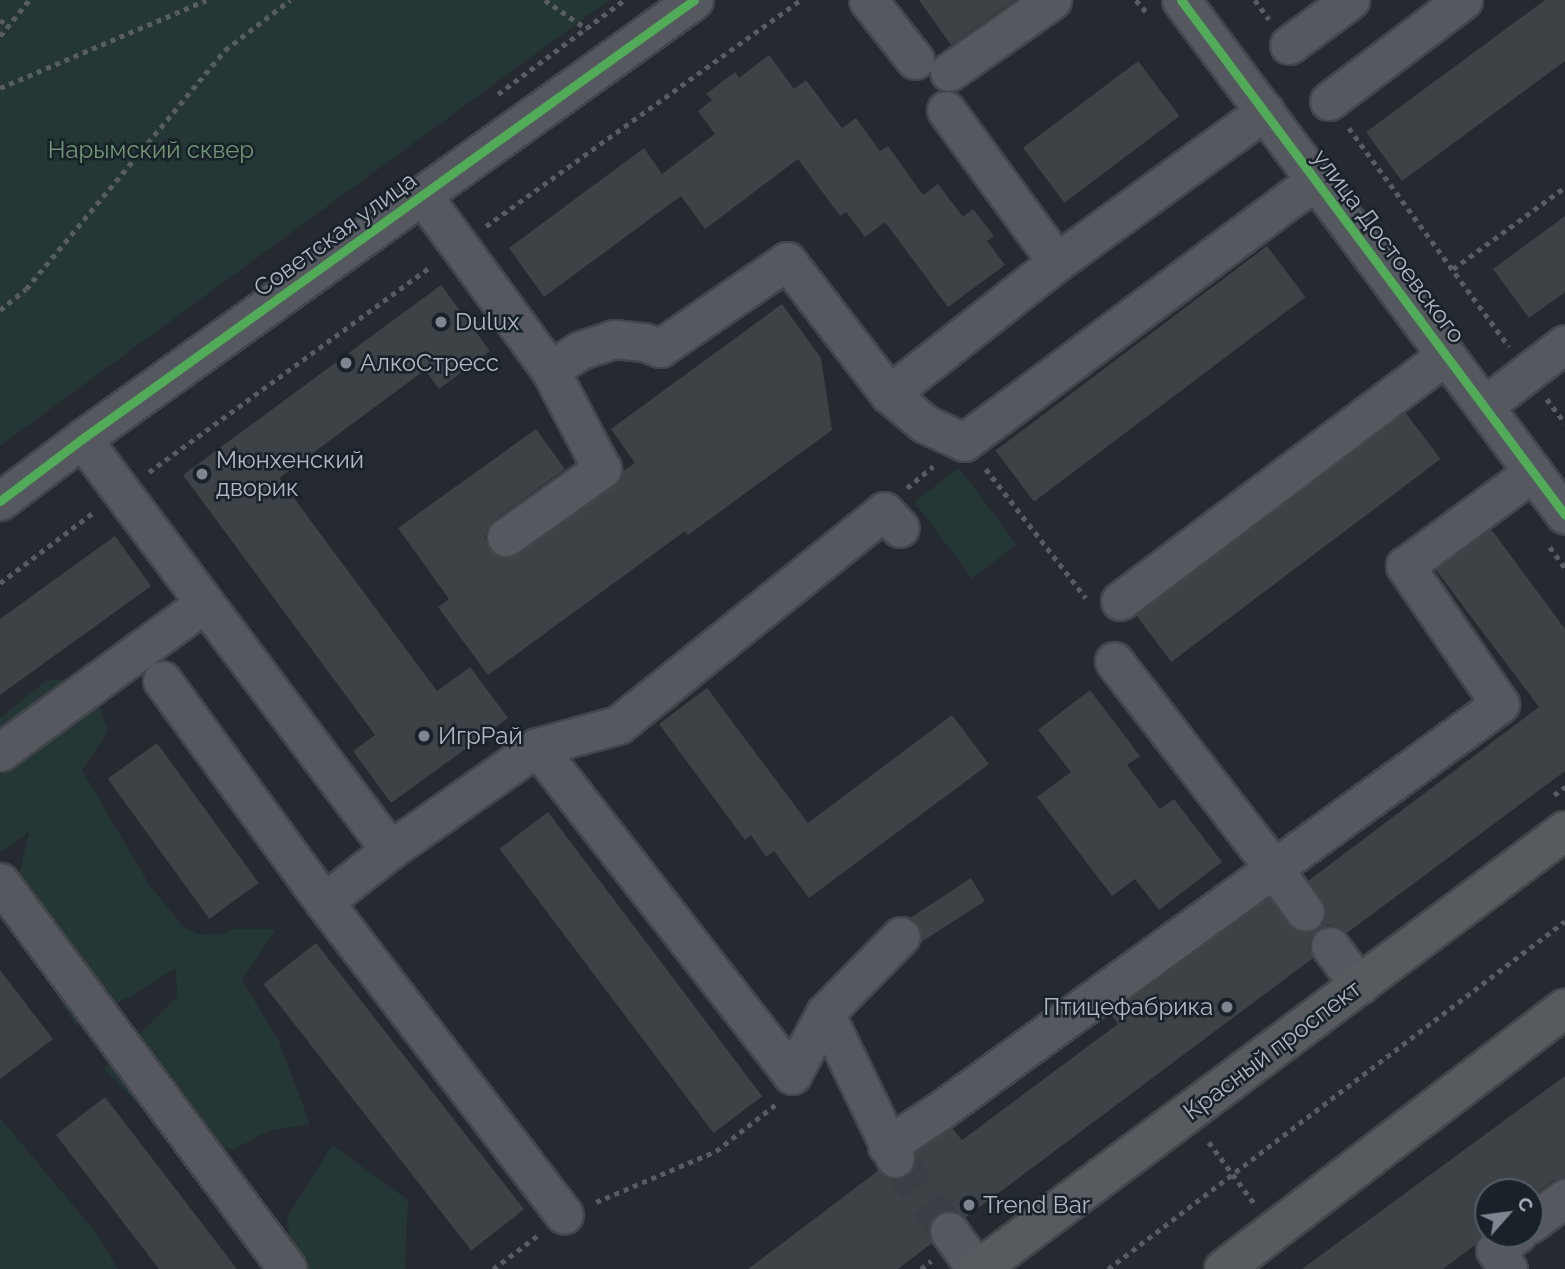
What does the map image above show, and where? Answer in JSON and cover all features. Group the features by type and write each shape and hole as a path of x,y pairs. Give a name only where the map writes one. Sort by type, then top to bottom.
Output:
{"main road":[{"name":"Красный проспект","path":"977,1269 1565,831"},
{"path":"1252,1255 1565,1008"}],"street":[{"name":"Советская улица","path":"0,501 82,439 694,0"},
{"path":"868,0 915,60"},
{"path":"949,72 1052,0"},
{"name":"улица Достоевского","path":"1181,0 1565,515"},
{"path":"1289,45 1350,0"},
{"path":"1329,100 1463,0"},
{"path":"946,110 1057,262"},
{"path":"889,394 1057,262 1265,111"},
{"path":"550,370 581,349 614,339 644,342 660,348 787,261 889,394 925,424 964,442 1294,196 1318,182"},
{"path":"422,195 550,370 602,469 506,537"},
{"path":"1484,405 1565,344"},
{"path":"1103,600 1446,355"},
{"path":"82,439 390,850"},
{"path":"825,1013 891,1152 942,1111 1500,704 1405,566 1533,472"},
{"path":"324,902 390,850 537,747 618,725 884,511 900,528"},
{"path":"0,752 205,603"},
{"path":"1114,661 1305,912"},
{"path":"162,680 324,902 564,1215"},
{"path":"537,747 792,1075 825,1013 901,936"},
{"path":"0,882 287,1269"},
{"path":"1330,946 1359,985"},
{"path":"1544,1214 1565,1198"},
{"path":"949,1231 977,1269"},
{"path":"1498,1248 1495,1250 1508,1269"}],"path":[{"path":"0,36 29,0"},
{"path":"0,88 111,44 206,0"},
{"path":"0,310 26,289 225,50 290,0"},
{"path":"545,0 587,29"},
{"path":"0,583 459,246 801,0"},
{"path":"1255,0 1289,45"},
{"path":"0,20 9,26"},
{"path":"1329,100 1565,423"},
{"path":"1452,269 1565,187"},
{"path":"913,481 964,442 1103,600"},
{"path":"1108,1269 1565,921"},
{"path":"493,1269 564,1215 716,1151 774,1106 792,1075"},
{"path":"1187,1113 1233,1174 1252,1255"}],"green space":[{"name":"Нарымский сквер","path":"0,0 609,0 0,446"},
{"path":"959,468 1017,545 972,578 914,502"},
{"path":"48,679 92,683 108,731 82,770 150,886 183,926 197,934 218,935 234,929 276,929 242,981 278,1039 310,1124 271,1130 232,1150 156,1123 104,1068 177,997 176,968 138,992 75,1025 10,915 29,832 0,852 0,718"},
{"path":"0,1118 93,1229 118,1269 0,1269"},
{"path":"332,1145 408,1200 405,1269 308,1269 308,1259 292,1252 287,1217"}],"building":[{"path":"919,0 1015,0 951,45"},
{"path":"1545,0 1565,0 1565,61 1402,181 1366,132"},
{"path":"769,55 794,89 806,80 842,128 856,118 880,151 888,146 923,195 938,184 963,217 973,209 994,236 987,241 1005,265 948,307 885,222 865,237 846,212 840,216 798,159 705,229 681,196 544,297 509,248 644,148 662,174 715,134 698,111 712,100 706,94 735,72 739,78"},
{"path":"1138,61 1180,116 1065,203 1023,148"},
{"path":"1565,216 1565,292 1529,318 1493,269"},
{"path":"1267,246 1306,297 1034,502 995,451"},
{"path":"441,285 490,351 439,389 425,370 279,478 437,691 470,667 508,718 391,803 353,751 375,735 183,475"},
{"path":"782,304 821,358 832,430 688,535 685,531 488,675 438,607 449,599 398,528 536,429 565,469 494,520 487,528 485,538 489,549 497,556 507,558 518,554 614,486 622,472 635,463 611,429"},
{"path":"1405,412 1441,459 1171,662 1136,615"},
{"path":"1491,529 1565,629 1565,771 1347,933 1339,927 1328,925 1317,930 1311,938 1309,948 1313,958 965,1218 948,1210 936,1214 930,1222 928,1232 932,1243 898,1269 748,1269 879,1170 893,1179 905,1177 913,1169 915,1153 952,1128 962,1140 1118,1024 1111,1014 1269,898 1296,931 1306,933 1318,929 1324,920 1326,909 1308,881 1539,707 1436,570"},
{"path":"115,536 151,586 0,695 0,619"},
{"path":"707,688 808,823 952,715 989,764 809,898 774,851 766,857 751,835 745,840 659,724"},
{"path":"1090,690 1140,756 1127,765 1160,809 1174,799 1222,862 1159,910 1135,879 1112,896 1037,797 1071,772 1038,730"},
{"path":"157,743 259,883 209,919 108,779"},
{"path":"548,812 762,1096 714,1133 499,849"},
{"path":"971,878 985,901 921,942 921,930 910,918"},
{"path":"316,943 524,1209 471,1251 263,984"},
{"path":"0,970 53,1039 0,1079"},
{"path":"1565,1076 1565,1177 1544,1187 1544,1178 1474,1178 1474,1246 1443,1269 1302,1269"},
{"path":"105,1097 237,1269 159,1269 56,1135"}],"tunnel":[{"path":"895,1158 949,1231"}],"cycle path":[{"path":"0,501 82,439 694,0"},
{"path":"1181,0 1565,515"}],"place":[{"name":"Dulux","path":"441,322"},
{"name":"АлкоСтресс","path":"346,363"},
{"name":"Мюнхенский дворик","path":"202,474"},
{"name":"ИгрРай","path":"424,736"},
{"name":"Птицефабрика","path":"1227,1007"},
{"name":"Trend Bar","path":"969,1205"}]}
